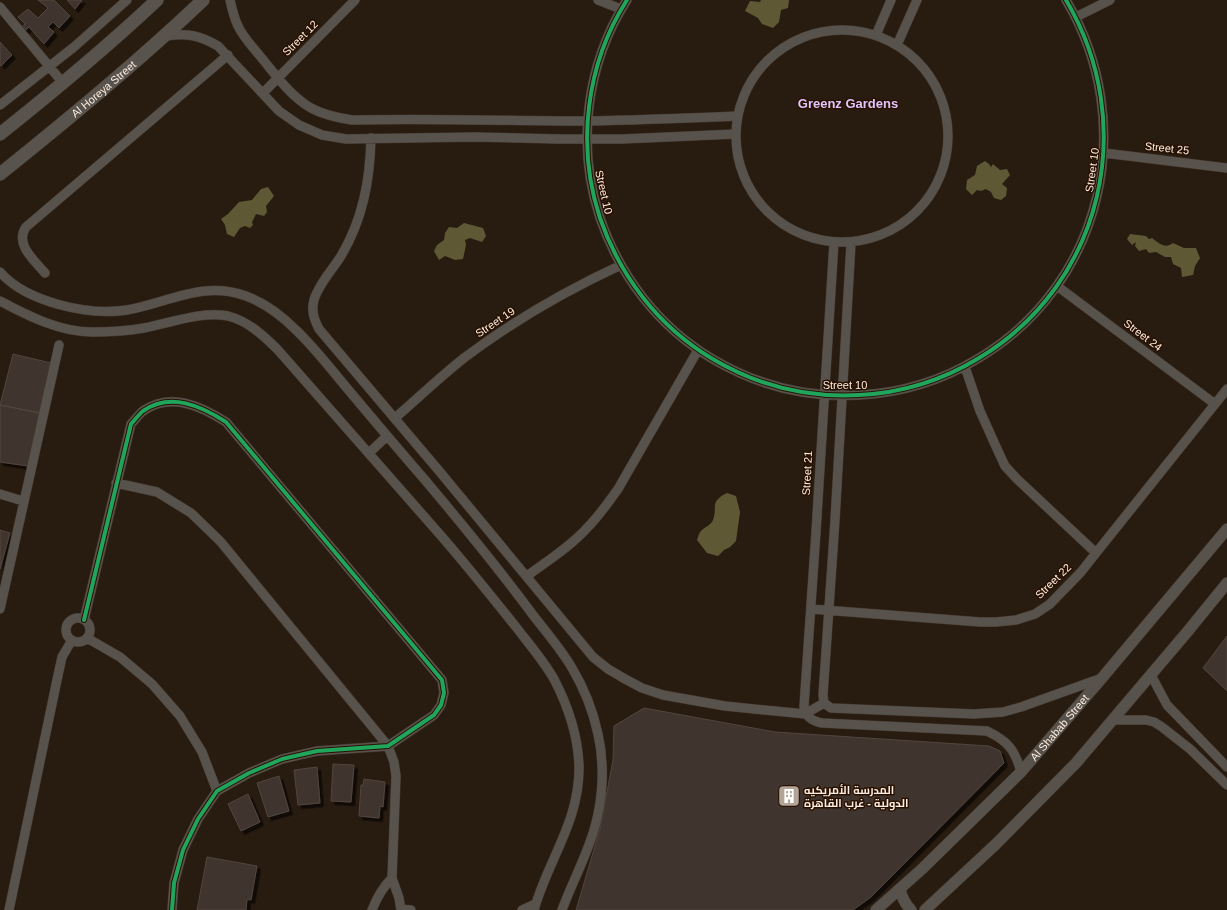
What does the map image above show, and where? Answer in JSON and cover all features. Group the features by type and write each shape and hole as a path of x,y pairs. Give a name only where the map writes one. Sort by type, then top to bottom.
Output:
{"main road":[{"path":"0,134 63,83 157,0"},
{"name":"Al Horeya Street","path":"0,174 75,114 166,36 203,0"}],"street":[{"path":"0,105 74,47 127,0"},
{"path":"230,0 238,27 246,39 292,94 310,107 322,113 352,120 475,119 588,121 738,116"},
{"name":"Street 12","path":"263,93 355,0"},
{"path":"598,0 621,9"},
{"name":"Street 10","path":"627,0 608,36 598,63 591,92 587,139 589,172 596,204 606,235 620,265 634,287 650,307 681,337 698,350 727,368 758,381 791,390 842,396 872,395 902,390 934,380 965,367 991,351 1015,332 1040,308 1057,286 1075,256 1090,223 1097,198 1102,176 1105,125 1102,97 1090,50 1076,17 1066,0"},
{"path":"876,35 891,0"},
{"path":"897,45 917,0"},
{"path":"1076,17 1110,0"},
{"path":"0,7 63,83"},
{"path":"832,30 854,30 876,35 897,45 919,62 928,74 936,85 946,112 949,140 943,171 929,198 908,220 880,236 850,243 834,242 803,235 775,219 754,195 740,166 736,134 738,116 745,94 756,74 771,57 789,44 809,34 832,30"},
{"path":"166,36 180,34 194,35 207,39 228,55 279,111 299,125 316,132 346,139 474,136 587,139 736,134"},
{"path":"45,273 23,246 22,236 26,228 228,55"},
{"path":"371,138 368,181 361,211 353,234 342,255 313,300 312,309 319,329 396,418 594,657 608,669 624,680 663,695 725,706 805,710 824,699"},
{"name":"Street 25","path":"1104,154 1227,168"},
{"name":"Street 21","path":"805,710 834,242"},
{"path":"850,243 824,699 831,708 974,714 1003,712 1102,678"},
{"name":"Street 19","path":"396,418 429,387 458,363 501,332 539,307 620,265"},
{"path":"0,272 20,290 38,298 80,309 99,311 126,310 206,290 228,291 258,301 272,309 296,330 495,564 551,638 571,667 586,695 599,735 602,763 601,796 594,830 562,910"},
{"name":"Street 24","path":"1057,286 1215,404"},
{"path":"0,301 39,321 62,328 91,332 142,328 205,315 229,316 249,325 263,335 278,350 479,580 536,653 553,678 569,713 577,741 579,767 577,790 571,819 534,907 522,910"},
{"path":"0,609 59,345"},
{"path":"527,576 568,546 587,529 603,510 622,482 698,350"},
{"path":"965,367 980,411 1005,466 1017,480 1096,553"},
{"name":"Street 22","path":"811,609 980,622 1016,620 1034,614 1050,604 1081,572 1227,389"},
{"path":"84,620 130,424 143,411 159,403 177,401 195,405 226,422 442,680 444,693 442,705 434,714 388,746 317,751 282,759 249,773 217,791 198,819 183,850 174,883 172,910"},
{"path":"369,453 387,436"},
{"path":"116,483 157,492 191,513 220,541 388,746 394,762 396,776 392,878 398,893 401,910 411,910"},
{"path":"0,494 23,501"},
{"name":"Al Shabab Street","path":"876,910 900,889 1021,772 1227,529"},
{"path":"925,910 964,876 1076,763 1227,583"},
{"path":"78,618 84,620 89,625 90,631 87,638 77,642 72,640 68,636 66,630 68,624 72,620 78,618"},
{"path":"87,638 120,657 152,684 180,716 202,752 217,791"},
{"path":"9,910 62,657 72,640"},
{"path":"1151,675 1167,705 1227,767"},
{"path":"805,710 810,719 822,723 987,731 1000,737 1010,746 1017,758 1021,772"},
{"path":"1113,720 1146,720 1154,722 1190,750 1227,785"},
{"path":"372,910 376,898 383,887 392,878"},
{"path":"900,889 902,898 911,910"}],"shaded area":[{"path":"761,0 789,0 788,8 781,10 779,22 773,28 762,24 758,18 745,11 750,1 760,2"},
{"path":"985,161 991,167 993,164 1000,170 1007,169 1010,175 1002,184 1007,188 1006,196 1001,200 994,198 991,192 986,189 981,191 977,190 972,195 966,189 967,180 975,175 977,166"},
{"path":"268,187 274,196 266,206 267,212 264,216 256,214 252,222 253,225 250,228 245,226 240,228 234,237 227,234 225,225 221,219 239,202 252,200 261,189"},
{"path":"464,223 483,228 486,236 482,242 470,238 465,240 466,245 463,259 455,260 445,256 439,260 434,251 437,245 444,240 445,233 449,227 457,228"},
{"path":"1130,234 1146,236 1149,239 1152,238 1165,246 1173,243 1184,248 1196,248 1200,258 1195,266 1193,275 1182,277 1181,268 1173,264 1171,257 1165,257 1156,252 1149,253 1146,249 1139,251 1135,246 1136,242 1132,245 1127,239"},
{"path":"727,493 736,496 740,512 736,541 718,556 707,553 697,540 700,532 713,520 716,502 721,496"}],"building":[{"path":"38,0 54,0 70,16 59,28 53,22 48,27 54,32 44,44 29,27 24,32 20,29 25,24 18,17 28,9 38,18 48,8"},
{"path":"67,0 82,0 75,9"},
{"path":"0,42 12,55 1,66 0,65"},
{"path":"13,354 51,363 40,413 0,405"},
{"path":"0,405 40,413 28,466 0,462"},
{"path":"0,530 10,533 0,569"},
{"path":"1227,636 1227,691 1203,668"},
{"name":"المدرسة الأمريكيه الدولية - غرب القاهرة","path":"644,708 775,732 989,746 1000,751 1004,763 871,897 853,910 576,910 600,829 613,760 614,726"},
{"path":"333,764 354,765 351,802 331,801"},
{"path":"317,767 320,803 298,805 294,770"},
{"path":"279,776 289,811 268,817 257,783"},
{"path":"364,779 385,782 383,807 380,806 379,818 359,816 361,785 363,785"},
{"path":"248,794 260,822 241,831 228,804"},
{"path":"207,857 257,866 251,900 247,899 246,910 197,910"}],"cycle path":[{"path":"627,0 613,25 602,51 594,78 589,106 587,134 588,163 593,191 600,218 618,260 643,298 658,315 674,331 711,358 746,376 782,388 801,392 840,395 875,394 891,391 922,384 951,373 979,358 1022,326 1056,288 1081,244 1097,197 1104,148 1101,97 1088,48 1066,0"},
{"path":"84,620 131,424 143,411 154,405 164,402 186,403 196,406 226,422 442,680 444,693 441,705 434,715 388,746 317,751 282,759 249,773 217,791 198,819 183,850 174,883 172,910"}],"place":[{"name":"المدرسة الأمريكيه الدولية - غرب القاهرة","path":"789,796"}],"district":[{"name":"Greenz Gardens","path":"848,103"}]}
